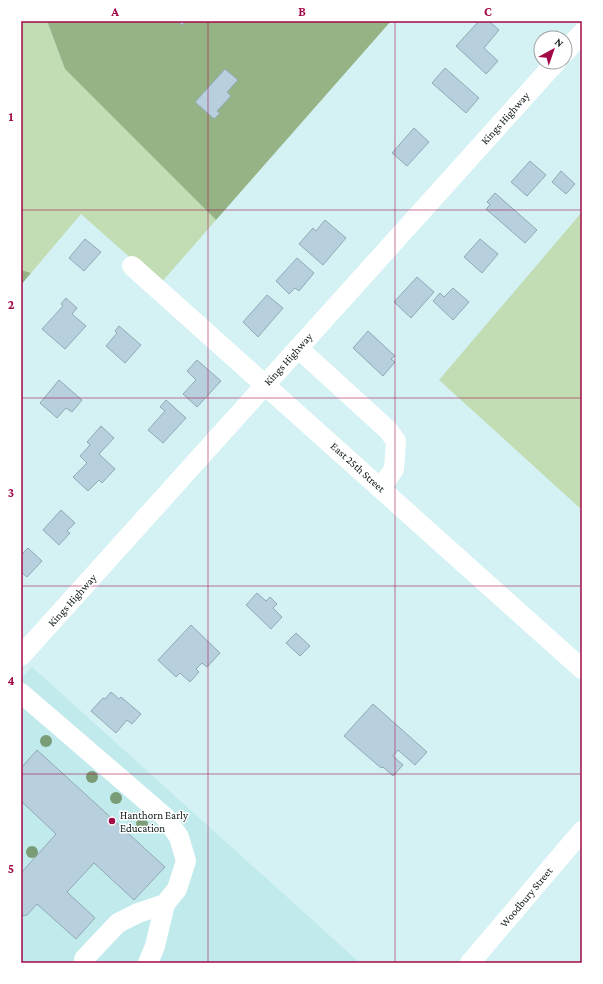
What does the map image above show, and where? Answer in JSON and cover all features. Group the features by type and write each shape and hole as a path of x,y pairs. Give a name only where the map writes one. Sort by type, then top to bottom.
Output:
{"street":[{"path":"573,43 582,33"},
{"name":"Kings Highway","path":"21,656 549,70"},
{"name":"East 25th Street","path":"132,266 266,384 582,669"},
{"path":"298,348 388,430 396,441 394,469 381,488"},
{"path":"21,693 165,817 179,837 186,861 177,888 165,904 155,946 148,963"},
{"name":"Woodbury Street","path":"470,963 582,830"},
{"path":"84,963 84,959 118,923 138,913 165,904"}],"shaded area":[{"name":"Hanthorn Early Education","path":"32,667 360,963 21,963 21,679"}],"green space":[{"path":"21,21 47,21 65,69 216,220 160,284 81,214 31,273 21,270"},
{"path":"47,21 391,21 216,220 65,69"},
{"path":"582,212 582,510 439,380"},
{"path":"21,270 31,273 21,285"}],"building":[{"path":"177,21 186,21 182,25"},
{"path":"479,21 489,21 499,30 484,48 498,61 486,74 456,46"},
{"path":"445,68 479,98 466,113 432,83"},
{"path":"225,69 238,80 227,92 231,96 217,111 220,113 214,119 195,102"},
{"path":"414,128 429,142 407,166 392,153"},
{"path":"530,161 546,175 527,196 511,182"},
{"path":"561,171 575,184 566,194 552,182"},
{"path":"495,193 537,230 525,243 486,209 490,205 487,202"},
{"path":"325,220 346,238 323,265 299,244 313,228 316,231"},
{"path":"85,239 101,252 84,271 69,258"},
{"path":"480,239 498,254 482,273 464,257"},
{"path":"297,258 314,273 299,291 295,288 289,294 276,281"},
{"path":"417,277 434,292 411,318 394,302"},
{"path":"453,288 469,302 453,320 433,301 440,293 444,297"},
{"path":"267,295 283,308 258,337 243,322"},
{"path":"66,298 77,308 72,314 86,326 65,349 42,329 63,306 61,304"},
{"path":"119,326 141,345 125,363 106,346 117,333 115,331"},
{"path":"368,331 395,356 391,359 395,362 383,376 353,348"},
{"path":"197,360 221,381 197,407 183,394 196,380 187,371"},
{"path":"59,380 82,400 72,412 66,408 57,418 40,403"},
{"path":"166,400 186,418 163,443 148,430 165,411 160,407"},
{"path":"101,426 114,438 99,454 115,469 102,483 99,480 88,491 73,477 87,463 80,456 90,445 87,442"},
{"path":"61,510 75,523 67,531 70,533 59,545 43,530"},
{"path":"28,548 42,561 27,577 21,572 21,555"},
{"path":"257,593 266,601 270,597 277,604 273,608 282,617 271,629 246,605"},
{"path":"191,625 220,653 207,667 202,663 196,669 199,672 190,682 180,673 176,677 158,660"},
{"path":"296,633 310,646 300,656 286,643"},
{"path":"111,692 119,699 121,697 141,714 132,724 127,720 116,733 91,711"},
{"path":"373,704 427,752 415,765 398,750 393,756 403,765 393,776 383,767 381,768 344,736"},
{"path":"37,750 165,867 134,900 94,863 67,892 95,918 76,939 37,904 27,915 21,916 21,873 56,834 21,801 21,768"}],"place":[{"name":"Hanthorn Early Education","path":"112,821"}]}
